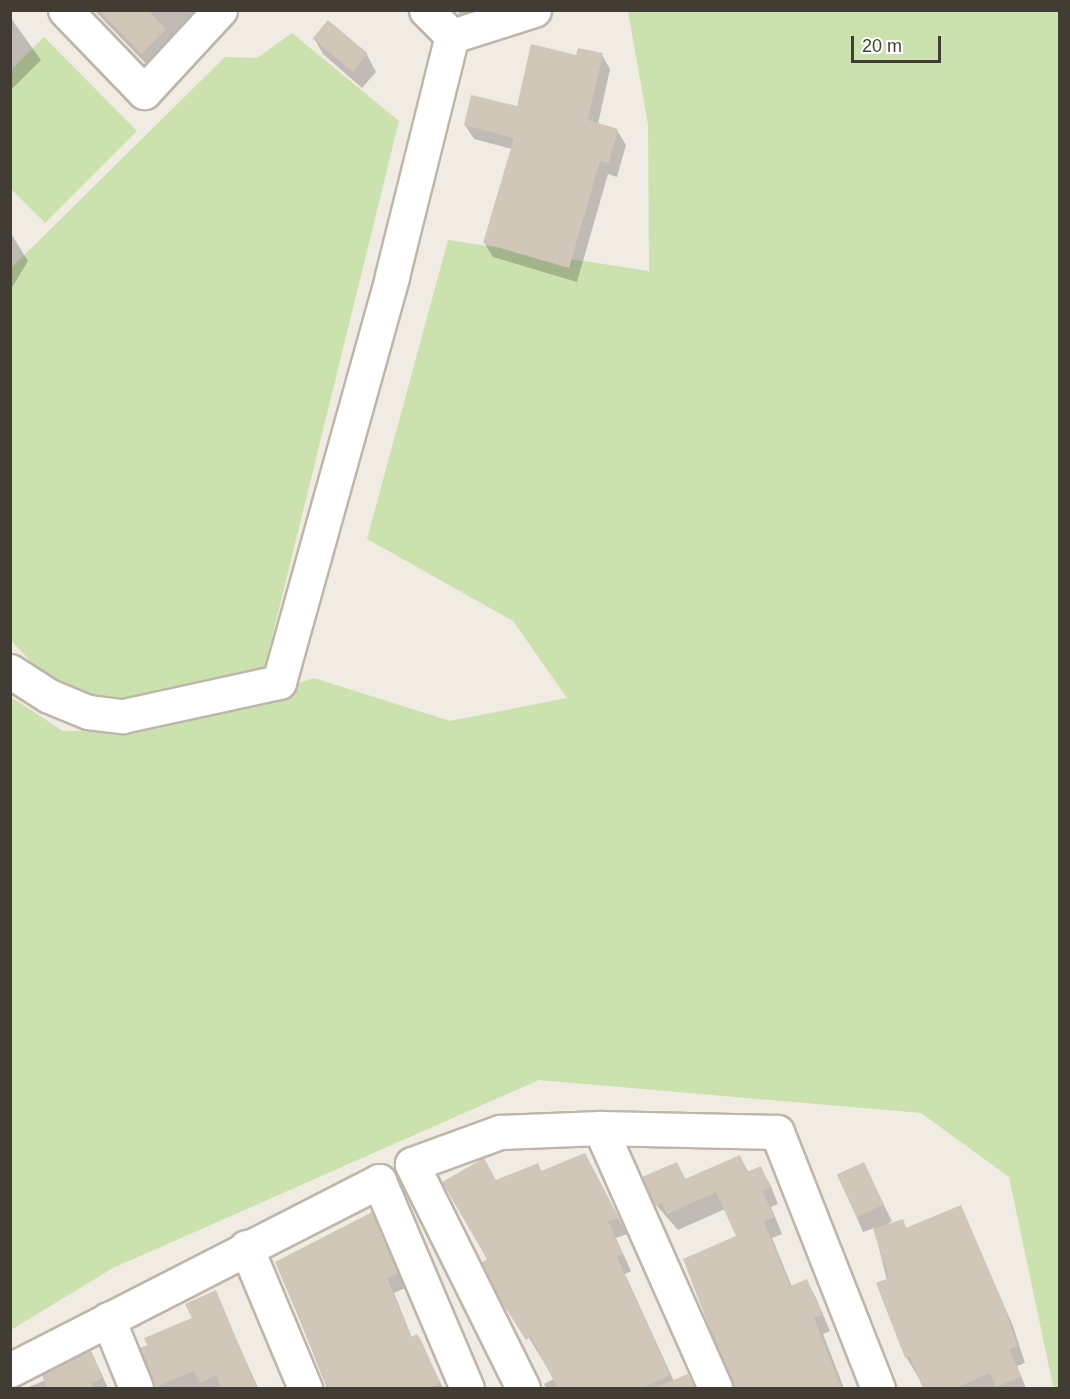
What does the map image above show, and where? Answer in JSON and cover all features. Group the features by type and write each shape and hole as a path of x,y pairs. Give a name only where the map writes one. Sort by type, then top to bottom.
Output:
{"street":[{"path":"65,10 144,92 220,10"},
{"path":"426,10 452,36"},
{"path":"452,36 534,10"},
{"path":"10,671 58,700 88,712 123,716 279,682 392,276 452,36"},
{"path":"523,1389 412,1164 500,1132 600,1128 777,1132 878,1389"},
{"path":"600,1128 715,1389"},
{"path":"10,1370 246,1247 379,1181 467,1389"},
{"path":"246,1247 305,1389"},
{"path":"108,1319 136,1389"}],"green space":[{"path":"628,11 1059,11 1059,1388 1053,1386 1009,1177 921,1113 539,1080 113,1268 11,1330 11,697 63,731 156,729 314,678 450,721 567,698 513,621 367,539 448,240 649,271 648,125"},
{"path":"292,33 399,121 263,674 139,705 88,696 41,673 11,640 11,268 225,57 257,58"},
{"path":"44,37 137,131 45,223 10,188 11,70"}],"building":[{"path":"99,10 148,10 166,30 141,54"},
{"path":"328,20 368,53 352,72 313,38"},
{"path":"531,44 576,55 578,48 603,53 588,120 618,129 609,163 600,161 569,268 483,243 514,138 464,125 471,95 517,106"},
{"path":"585,1153 619,1218 608,1221 623,1254 617,1257 670,1375 640,1389 558,1389 531,1337 526,1340 501,1301 482,1262 487,1259 442,1182 484,1158 496,1180 538,1163 541,1171"},
{"path":"740,1155 747,1172 761,1166 770,1187 762,1190 774,1217 764,1222 790,1286 807,1279 822,1315 814,1318 842,1389 733,1389 683,1259 736,1236 716,1192 667,1214 662,1203 655,1206 642,1177 677,1162 685,1179"},
{"path":"864,1162 884,1205 857,1217 837,1175"},
{"path":"961,1205 1005,1308 1017,1346 1009,1349 1021,1377 996,1387 990,1373 953,1389 923,1389 910,1356 905,1358 876,1283 889,1278 873,1229 903,1219 906,1228"},
{"path":"372,1212 398,1274 387,1278 411,1337 417,1334 440,1383 426,1389 329,1389 275,1262"},
{"path":"216,1290 257,1389 222,1389 216,1375 200,1383 194,1371 154,1388 140,1348 147,1345 144,1338 192,1318 185,1304"},
{"path":"91,1350 102,1378 91,1383 94,1389 47,1389 42,1375"},
{"path":"688,1374 695,1389 654,1389 654,1388"}]}
